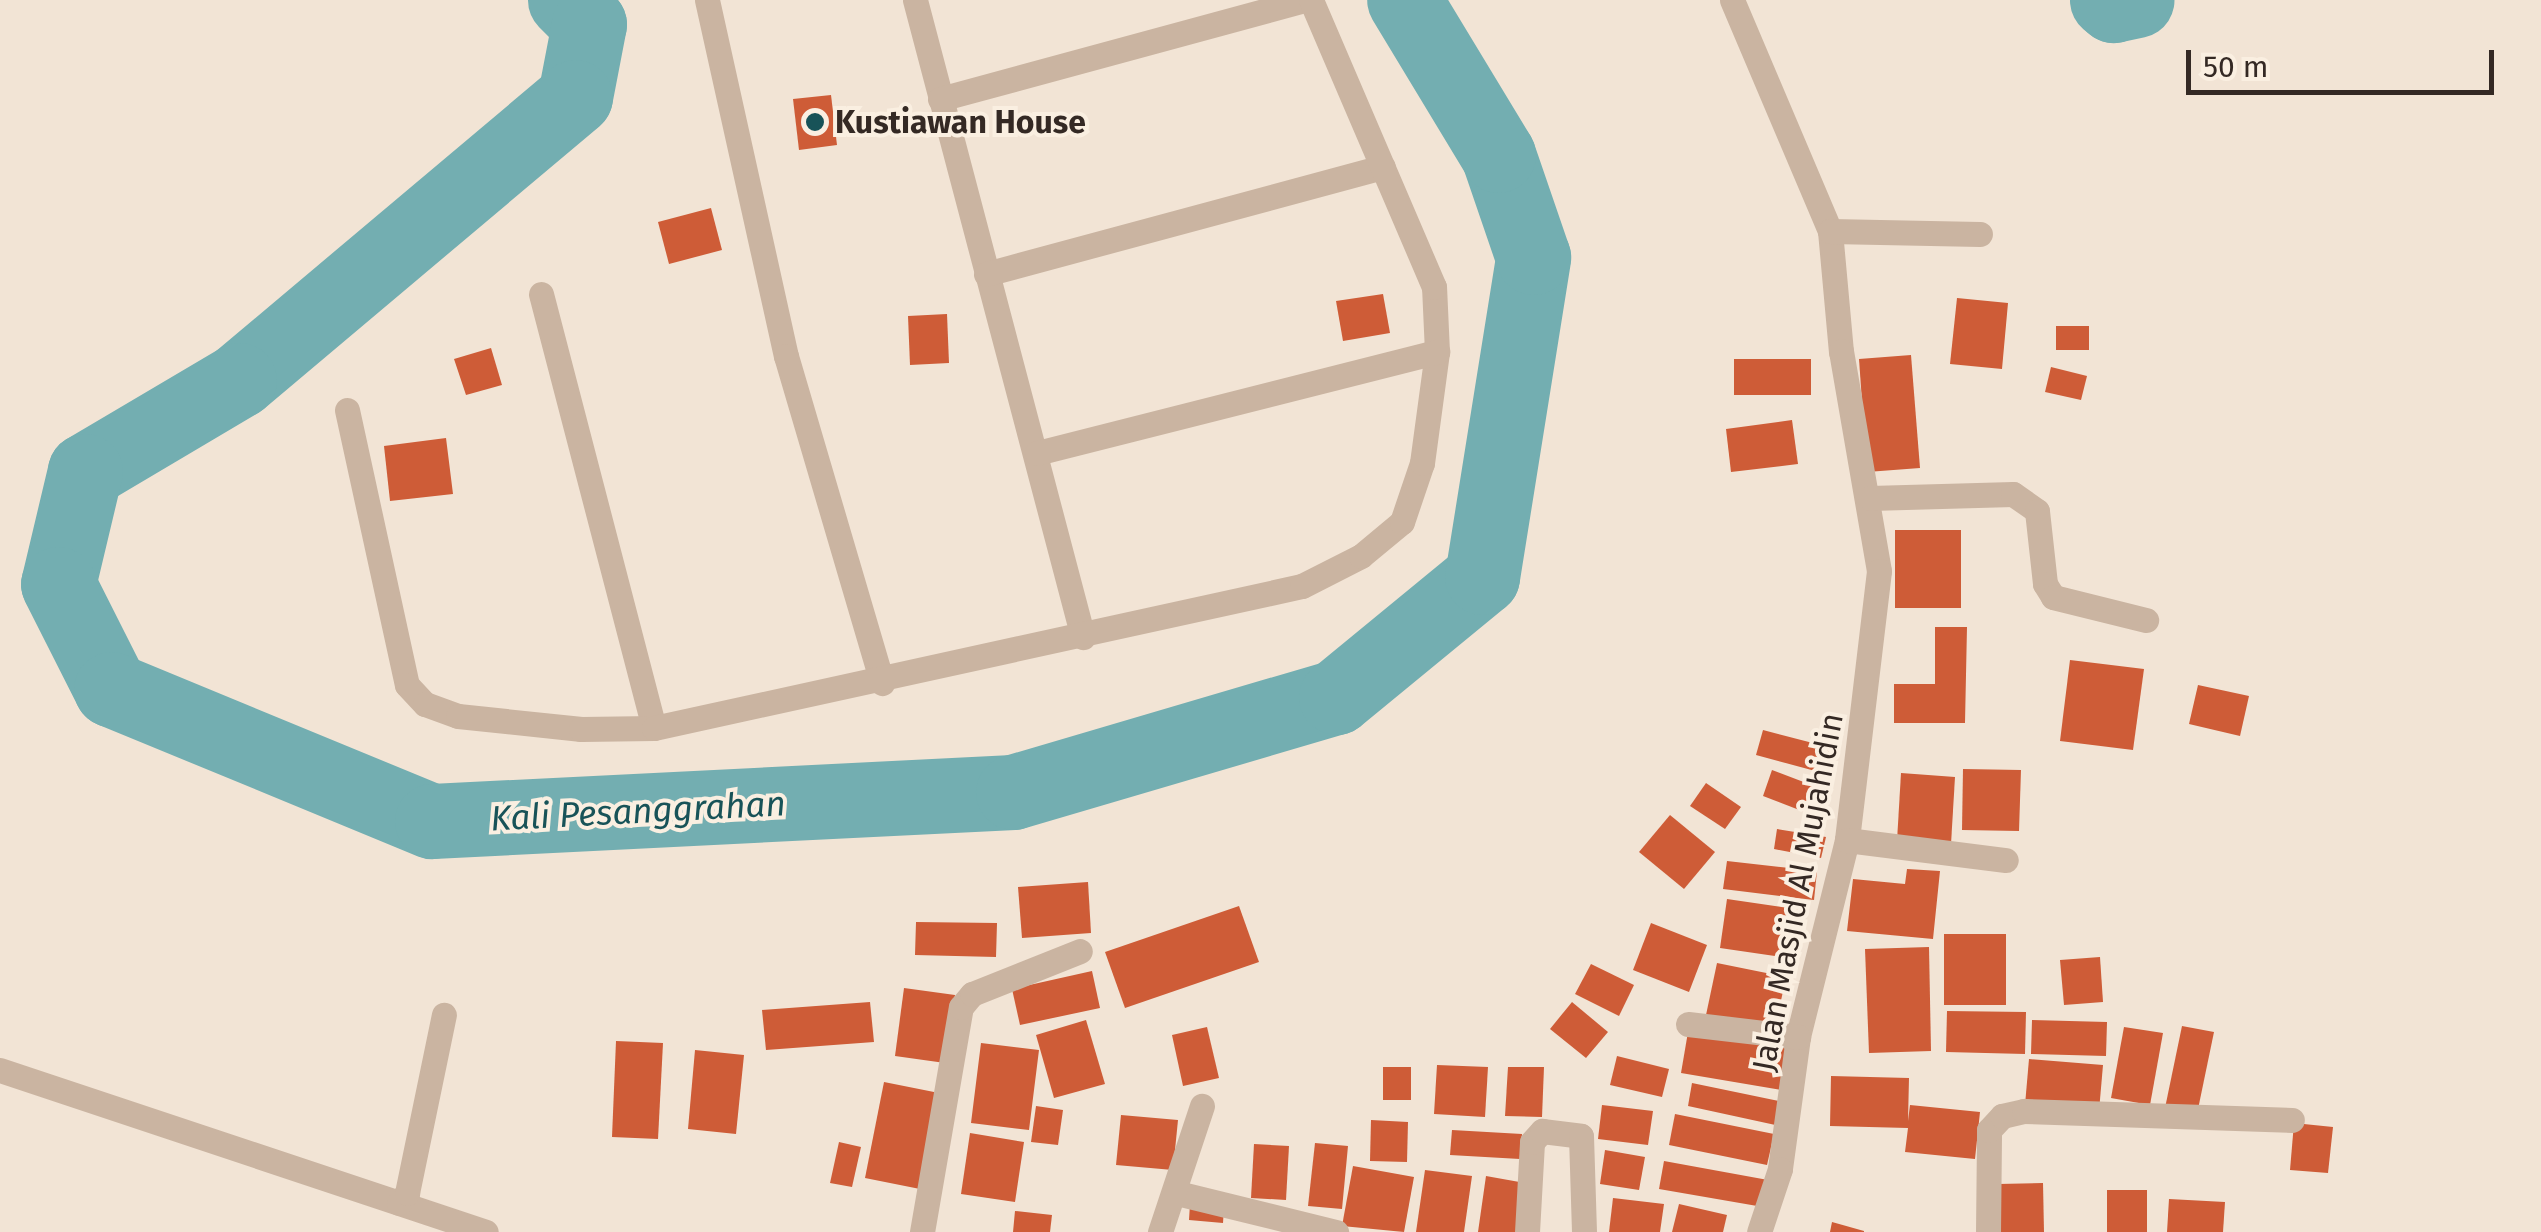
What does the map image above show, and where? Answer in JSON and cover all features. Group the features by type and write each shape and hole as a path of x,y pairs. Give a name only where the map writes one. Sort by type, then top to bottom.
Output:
{"street":[{"path":"706,0 776,319 882,683"},
{"path":"914,0 1083,637"},
{"path":"347,410 407,685 425,704 458,716 581,729 654,728 882,683 1302,586 1362,556 1402,522 1416,488 1437,352 1434,287 1308,0 940,98"},
{"name":"Jalan Masjid Al Mujahidin","path":"1732,0 1830,231 1840,351 1870,498 1880,571 1877,626 1847,840 1798,1037 1780,1169 1759,1232"},
{"path":"986,274 1383,168"},
{"path":"1830,231 1980,234"},
{"path":"541,294 654,728"},
{"path":"1036,453 1437,352"},
{"path":"1870,498 2013,494 2037,510 2045,584 2054,597 2146,620"},
{"path":"1847,840 2006,860"},
{"path":"922,1232 961,1006 972,994 1080,950"},
{"path":"399,1203 407,1194 444,1015"},
{"path":"1688,1024 1798,1037"},
{"path":"0,1070 486,1232"},
{"path":"1160,1232 1177,1193 1202,1106"},
{"path":"1988,1232 1989,1130 2002,1116 2024,1111 2292,1120"},
{"path":"1528,1232 1532,1142 1542,1132 1580,1136 1584,1232"},
{"path":"1177,1193 1336,1232"}],"building":[{"name":"Kustiawan House","path":"831,95 837,145 799,150 793,99"},
{"path":"711,208 722,250 669,264 658,222"},
{"path":"1383,294 1390,333 1343,341 1336,301"},
{"path":"1957,298 2008,303 2002,369 1950,364"},
{"path":"947,314 949,363 910,365 908,316"},
{"path":"2056,326 2089,326 2089,350 2056,350"},
{"path":"491,348 502,385 466,395 454,359"},
{"path":"1911,355 1920,468 1867,472 1859,359"},
{"path":"1734,359 1811,359 1811,395 1734,395"},
{"path":"2051,367 2087,376 2081,400 2045,392"},
{"path":"1792,420 1798,464 1731,472 1726,429"},
{"path":"446,438 453,494 390,501 384,446"},
{"path":"1895,530 1961,530 1961,608 1895,608"},
{"path":"1935,627 1967,627 1965,723 1894,723 1894,684 1935,684"},
{"path":"2070,660 2144,669 2133,750 2060,741"},
{"path":"2198,685 2249,696 2240,736 2189,724"},
{"path":"1763,730 1836,749 1830,775 1756,755"},
{"path":"1963,769 2021,770 2019,831 1962,830"},
{"path":"1772,770 1830,792 1820,818 1763,796"},
{"path":"1901,773 1955,777 1951,844 1897,841"},
{"path":"1706,783 1741,807 1725,829 1690,806"},
{"path":"1670,815 1715,852 1684,889 1639,852"},
{"path":"1777,829 1826,837 1821,858 1774,849"},
{"path":"1727,861 1817,871 1814,900 1723,889"},
{"path":"1907,869 1940,871 1933,939 1847,931 1853,879 1905,884"},
{"path":"1088,882 1091,933 1022,938 1018,887"},
{"path":"1727,899 1802,910 1796,959 1720,948"},
{"path":"1239,906 1259,962 1125,1008 1105,952"},
{"path":"916,922 997,923 996,957 915,955"},
{"path":"1651,923 1707,945 1689,992 1633,970"},
{"path":"1944,934 2006,934 2006,1005 1944,1005"},
{"path":"1929,947 1931,1051 1869,1053 1865,949"},
{"path":"2100,957 2103,1002 2064,1005 2060,960"},
{"path":"1717,963 1786,977 1775,1029 1706,1015"},
{"path":"1591,964 1634,985 1619,1016 1575,994"},
{"path":"1092,971 1100,1008 1020,1025 1012,989"},
{"path":"904,988 955,995 945,1063 895,1056"},
{"path":"870,1002 874,1042 766,1050 762,1010"},
{"path":"1572,1002 1608,1032 1586,1058 1550,1029"},
{"path":"1947,1011 2026,1012 2025,1054 1946,1052"},
{"path":"1086,1020 1105,1084 1054,1098 1036,1035"},
{"path":"2032,1020 2107,1022 2106,1056 2031,1054"},
{"path":"2182,1026 2214,1032 2197,1114 2165,1108"},
{"path":"1207,1027 1219,1078 1183,1086 1172,1035"},
{"path":"2124,1027 2163,1033 2150,1105 2111,1098"},
{"path":"1688,1032 1795,1050 1787,1091 1681,1073"},
{"path":"616,1041 663,1043 658,1139 612,1137"},
{"path":"981,1043 1039,1050 1029,1130 971,1123"},
{"path":"695,1050 744,1055 736,1134 688,1129"},
{"path":"1617,1056 1669,1069 1662,1097 1610,1085"},
{"path":"2029,1059 2103,1065 2099,1111 2025,1105"},
{"path":"1437,1065 1488,1067 1485,1117 1434,1114"},
{"path":"1383,1067 1411,1067 1411,1100 1383,1100"},
{"path":"1508,1067 1544,1067 1542,1117 1505,1116"},
{"path":"1831,1076 1909,1078 1908,1121 1910,1105 1980,1112 1975,1159 1905,1152 1908,1128 1830,1126"},
{"path":"884,1082 944,1094 925,1190 865,1178"},
{"path":"1692,1083 1789,1103 1785,1127 1688,1106"},
{"path":"1602,1105 1653,1111 1648,1145 1598,1139"},
{"path":"1036,1106 1063,1110 1058,1145 1031,1142"},
{"path":"1675,1114 1774,1134 1767,1165 1669,1145"},
{"path":"1121,1115 1178,1120 1173,1170 1116,1165"},
{"path":"1371,1120 1408,1122 1407,1162 1370,1161"},
{"path":"2294,1123 2333,1127 2328,1173 2290,1170"},
{"path":"1452,1130 1522,1134 1520,1159 1450,1155"},
{"path":"970,1133 1024,1142 1015,1202 961,1194"},
{"path":"839,1142 861,1147 852,1187 830,1183"},
{"path":"1315,1143 1348,1146 1342,1209 1308,1206"},
{"path":"1254,1144 1289,1146 1286,1200 1251,1198"},
{"path":"1605,1150 1645,1157 1639,1190 1600,1184"},
{"path":"1664,1161 1768,1180 1763,1207 1659,1189"},
{"path":"1353,1166 1414,1177 1404,1232 1342,1226"},
{"path":"1425,1170 1472,1176 1464,1232 1416,1232"},
{"path":"1486,1176 1525,1183 1518,1232 1478,1232"},
{"path":"2043,1183 2044,1232 2000,1232 1998,1184"},
{"path":"2107,1190 2147,1190 2147,1232 2107,1232"},
{"path":"1613,1198 1664,1204 1660,1232 1609,1232"},
{"path":"2169,1199 2225,1202 2223,1232 2167,1232"},
{"path":"1190,1204 1224,1207 1223,1223 1189,1220"},
{"path":"1679,1204 1727,1215 1723,1232 1672,1232"},
{"path":"1015,1211 1052,1215 1050,1232 1013,1232"},
{"path":"1832,1222 1864,1231 1864,1232 1830,1232"}],"waterway":[{"name":"Kali Pesanggrahan","path":"565,0 589,24 575,97 239,380 85,471 58,584 111,689 432,821 1013,792 1336,697 1482,577 1533,257 1498,155 1404,0"},
{"name":"Kali Pesanggrahan","path":"2107,0 2113,5 2136,0"}],"place":[{"name":"Kustiawan House","path":"815,122"}]}
